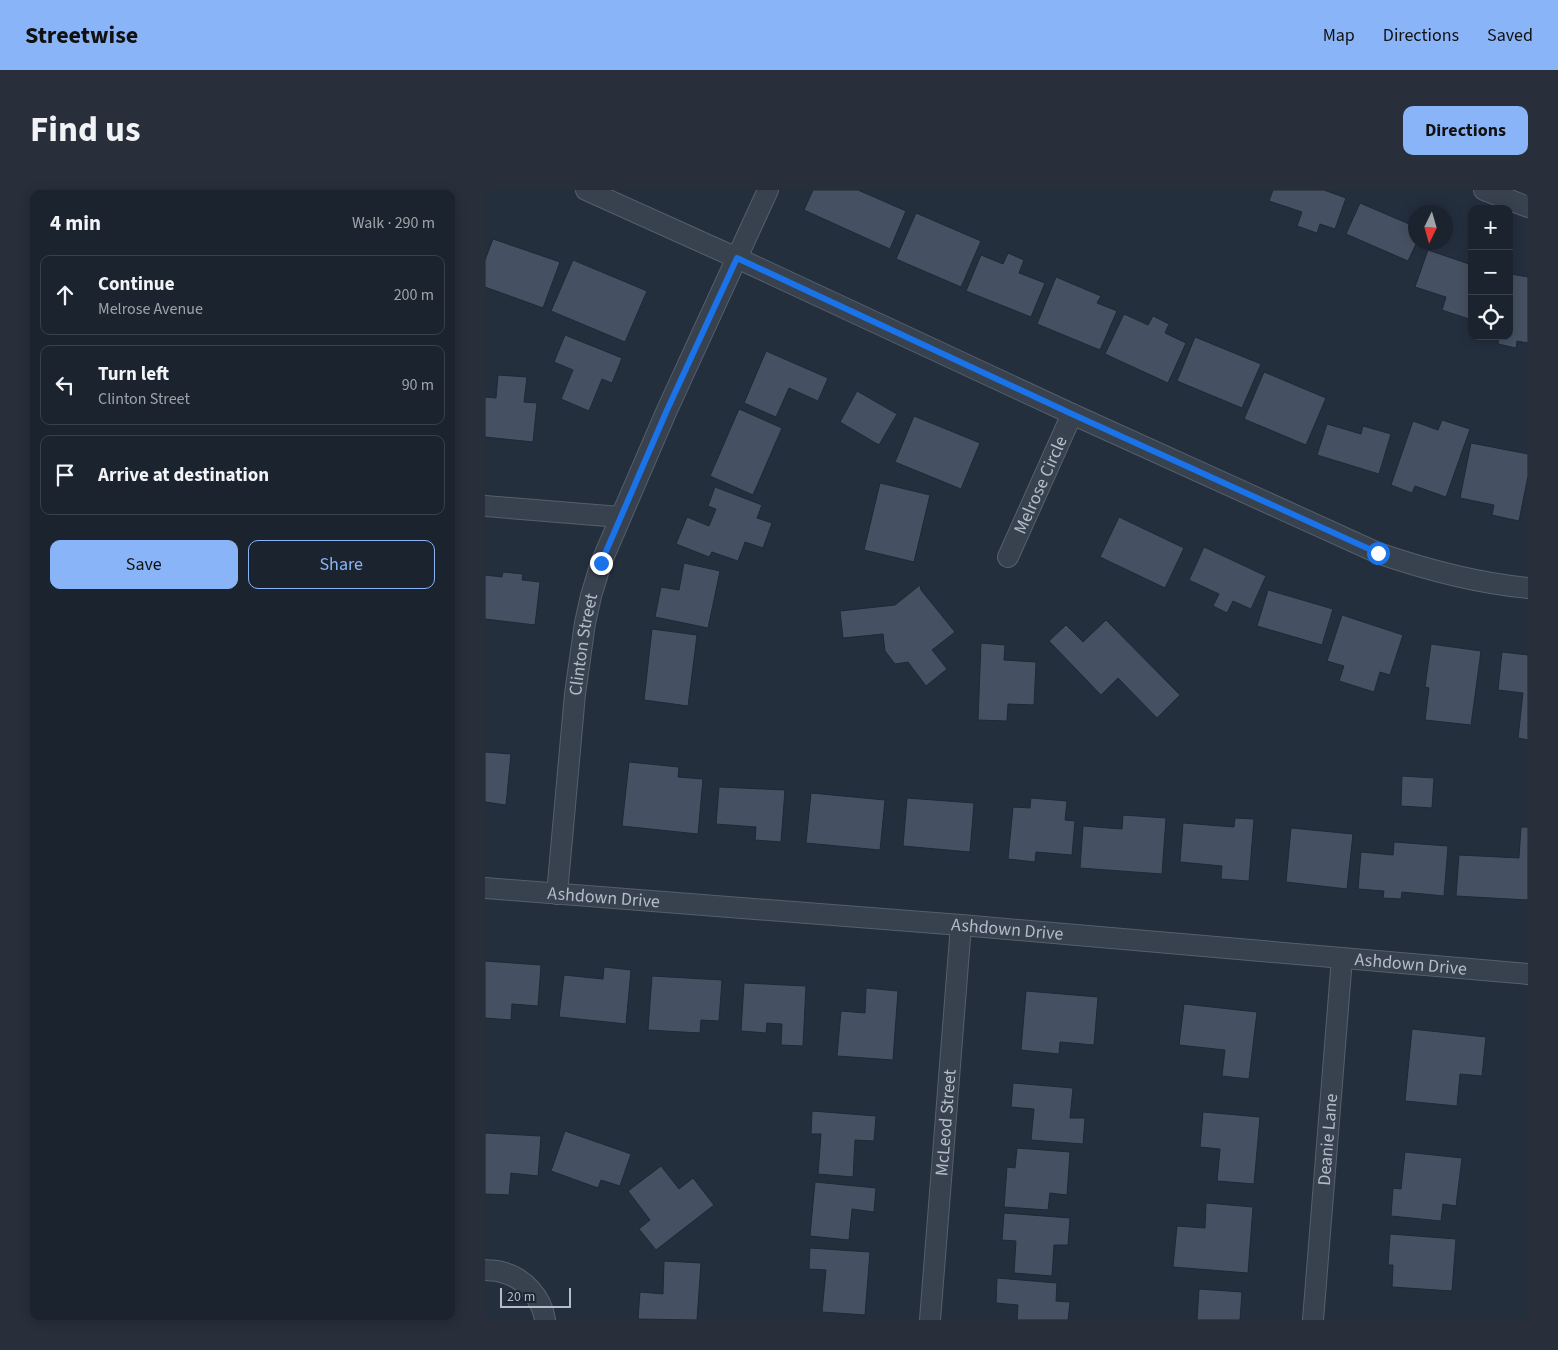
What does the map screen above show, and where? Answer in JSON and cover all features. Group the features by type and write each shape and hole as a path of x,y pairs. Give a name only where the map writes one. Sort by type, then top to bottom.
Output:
{"street":[{"path":"586,190 1378,553 1416,566 1456,576 1505,586 1528,588"},
{"name":"Clinton Street","path":"557,894 574,702 585,623 591,596 620,517 768,190"},
{"path":"1484,190 1528,207"},
{"name":"Melrose Circle","path":"1008,557 1072,414"},
{"path":"485,506 620,517"},
{"name":"Ashdown Drive","path":"485,888 961,925 1528,974"},
{"name":"McLeod Street","path":"930,1320 961,925"},
{"name":"Deanie Lane","path":"1313,1320 1342,958"},
{"path":"485,1270 502,1272 527,1286 536,1295 544,1309 545,1320"}],"building":[{"path":"813,190 858,190 906,211 890,249 804,210"},
{"path":"1273,190 1324,190 1346,198 1335,229 1320,224 1317,233 1297,226 1302,212 1269,201"},
{"path":"1360,203 1408,224 1408,250 1413,250 1408,261 1346,234"},
{"path":"916,213 981,241 961,287 896,259"},
{"path":"493,239 560,262 543,308 485,287 485,260"},
{"path":"1428,250 1468,264 1468,319 1442,310 1446,297 1415,287"},
{"path":"1008,253 1024,260 1019,273 1045,283 1031,317 966,291 981,255 1003,264"},
{"path":"573,260 647,291 625,342 551,311"},
{"path":"1513,274 1528,277 1528,343 1517,341 1516,348 1498,344 1498,340 1513,340"},
{"path":"1056,277 1101,296 1097,303 1117,311 1100,350 1037,324"},
{"path":"1124,314 1148,325 1153,316 1169,324 1165,333 1186,343 1168,383 1105,354"},
{"path":"565,335 622,358 612,383 602,379 589,411 561,399 573,370 554,362"},
{"path":"1195,337 1261,364 1242,408 1177,381"},
{"path":"766,351 828,378 818,401 789,388 776,417 744,403"},
{"path":"1264,372 1326,398 1306,445 1244,419"},
{"path":"498,375 527,377 524,402 537,403 533,442 485,437 485,397 496,398"},
{"path":"857,391 897,414 879,445 840,422"},
{"path":"739,409 782,428 753,495 710,476"},
{"path":"914,416 980,443 961,489 895,462"},
{"path":"1442,420 1470,429 1446,497 1415,486 1412,493 1391,485 1413,421 1438,430"},
{"path":"1327,424 1361,434 1363,426 1391,434 1379,474 1317,455"},
{"path":"1471,443 1528,454 1528,476 1519,521 1492,515 1494,505 1460,498"},
{"path":"880,483 930,495 914,562 864,550"},
{"path":"715,487 762,505 757,518 772,523 763,548 745,542 738,561 712,552 709,557 676,544 687,517 709,526 716,509 708,506"},
{"path":"1119,517 1184,548 1165,588 1100,557"},
{"path":"1204,547 1266,576 1251,609 1233,601 1227,613 1213,606 1219,594 1189,580"},
{"path":"684,563 720,571 708,628 655,617 661,587 679,590"},
{"path":"503,572 523,574 522,580 540,582 535,625 485,619 485,575 502,577"},
{"path":"920,585 921,590 955,632 932,650 947,669 926,686 908,662 895,664 885,651 883,634 843,638 840,611 895,605"},
{"path":"1268,590 1333,609 1322,645 1257,626"},
{"path":"1342,615 1403,635 1390,675 1380,672 1374,692 1339,681 1344,666 1327,661"},
{"path":"1106,620 1180,695 1157,718 1118,678 1101,695 1049,641 1066,625 1083,642"},
{"path":"652,629 697,635 688,706 644,700"},
{"path":"981,643 1005,645 1004,660 1036,662 1034,705 1008,704 1007,721 978,720"},
{"path":"1431,644 1481,651 1471,725 1425,720 1429,688 1425,687"},
{"path":"1502,652 1528,655 1528,740 1518,738 1523,693 1498,690"},
{"path":"485,752 511,754 506,805 485,802"},
{"path":"629,762 679,767 678,777 703,779 698,834 622,826"},
{"path":"1402,776 1434,778 1432,808 1401,806"},
{"path":"719,787 785,790 781,842 755,840 756,827 716,824"},
{"path":"811,793 885,800 880,850 806,843"},
{"path":"907,798 974,803 970,852 903,846"},
{"path":"1031,798 1067,801 1065,820 1075,821 1072,855 1036,852 1035,862 1008,859 1013,807 1030,808"},
{"path":"1123,815 1166,818 1162,874 1080,868 1083,826 1122,829"},
{"path":"1235,818 1254,819 1249,881 1221,879 1222,866 1180,862 1183,823 1234,827"},
{"path":"1521,827 1528,827 1528,900 1456,896 1459,855 1519,858"},
{"path":"1291,828 1353,834 1347,889 1286,882"},
{"path":"1394,842 1448,846 1444,896 1402,892 1401,899 1383,898 1384,891 1358,889 1361,852 1393,855"},
{"path":"485,961 541,965 538,1006 512,1004 511,1020 485,1018"},
{"path":"604,967 631,970 626,1024 559,1017 564,975 603,979"},
{"path":"652,976 722,980 719,1021 701,1020 700,1033 648,1030"},
{"path":"744,983 806,986 803,1046 781,1045 782,1024 767,1023 766,1033 741,1031"},
{"path":"866,988 898,991 893,1060 837,1056 841,1011 865,1013"},
{"path":"1026,991 1098,997 1094,1045 1060,1042 1059,1054 1021,1050"},
{"path":"1184,1004 1257,1012 1249,1079 1222,1076 1225,1050 1179,1045"},
{"path":"1412,1029 1486,1037 1482,1076 1460,1074 1457,1106 1405,1101"},
{"path":"1013,1083 1073,1088 1070,1118 1085,1118 1083,1144 1031,1140 1034,1109 1011,1107"},
{"path":"812,1111 876,1116 874,1141 855,1140 853,1177 818,1174 821,1134 811,1134"},
{"path":"1203,1112 1260,1117 1254,1184 1217,1181 1220,1149 1200,1147"},
{"path":"565,1131 631,1154 620,1186 601,1180 598,1188 551,1171"},
{"path":"485,1133 541,1136 538,1176 511,1173 509,1195 485,1194"},
{"path":"1017,1148 1070,1152 1067,1195 1050,1193 1048,1210 1004,1207 1007,1167 1015,1168"},
{"path":"1405,1152 1462,1158 1456,1206 1443,1204 1441,1221 1391,1216 1393,1188 1401,1189"},
{"path":"661,1166 679,1189 693,1178 714,1205 656,1250 639,1229 650,1220 628,1191"},
{"path":"815,1182 876,1188 874,1212 852,1209 849,1240 810,1236"},
{"path":"1206,1203 1253,1207 1248,1273 1173,1267 1177,1226 1205,1228"},
{"path":"1004,1213 1070,1218 1068,1245 1054,1245 1052,1276 1014,1273 1016,1241 1002,1240"},
{"path":"1390,1234 1456,1239 1452,1291 1392,1287 1393,1265 1388,1265"},
{"path":"810,1248 870,1252 865,1315 822,1312 826,1270 809,1269"},
{"path":"664,1261 701,1263 697,1320 638,1319 640,1292 663,1294"},
{"path":"997,1278 1057,1283 1056,1301 1070,1302 1068,1320 1017,1320 1018,1305 996,1303"},
{"path":"1199,1289 1242,1292 1240,1320 1197,1320"}],"route":[{"path":"601,563 667,410 737,258 1072,414 1378,553"}]}
